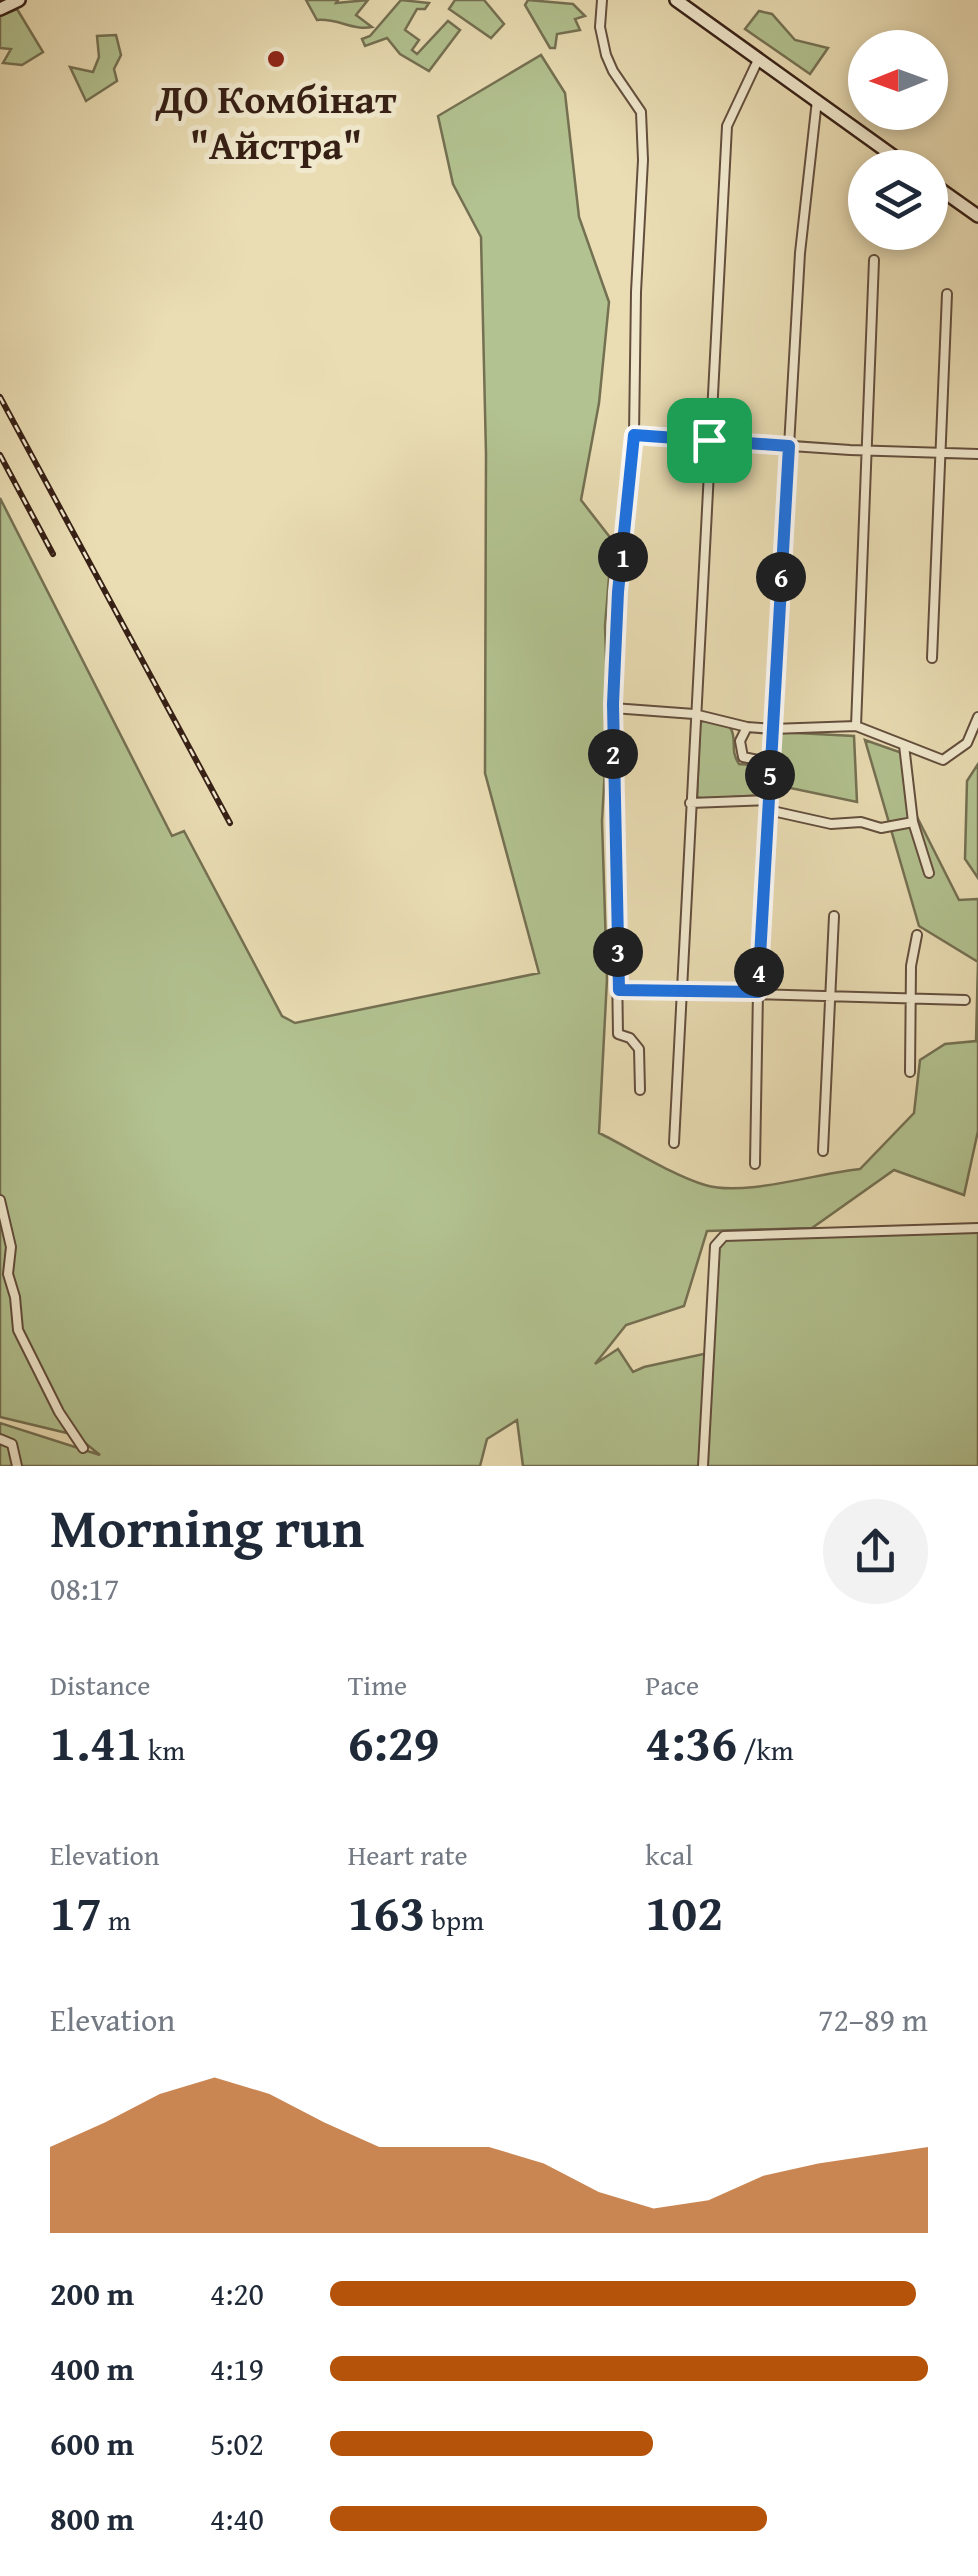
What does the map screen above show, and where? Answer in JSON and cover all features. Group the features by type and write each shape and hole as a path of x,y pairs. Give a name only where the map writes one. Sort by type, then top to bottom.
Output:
{"main road":[{"path":"0,10 19,0"},
{"path":"676,0 885,150"},
{"path":"948,195 978,216"}],"street":[{"path":"602,0 600,27 606,54 641,112 643,160 634,435 618,592 613,708 618,1034 630,1038 639,1048 640,1090"},
{"path":"674,1143 727,126 758,60"},
{"path":"754,1164 758,992 801,234 817,100"},
{"path":"856,726 874,260"},
{"path":"932,658 947,294"},
{"path":"634,435 978,454"},
{"path":"613,708 694,714 772,729 856,726 943,760 967,743 978,716"},
{"path":"747,726 740,740 743,757 763,761 771,755"},
{"path":"904,745 913,822 929,872"},
{"path":"690,804 768,805 830,824 861,822 881,828 913,822"},
{"path":"824,1152 834,916"},
{"path":"910,1072 911,966 917,935"},
{"path":"619,990 965,1000"},
{"path":"0,1200 11,1247 8,1274 15,1296 18,1330 59,1412 83,1448"},
{"path":"703,1466 715,1246 724,1236 978,1228"},
{"path":"0,1438 12,1444 17,1466"}],"green space":[{"path":"306,0 368,0 356,15 372,27 317,20"},
{"path":"401,0 429,3 425,9 417,9 405,30 419,40 412,50 417,54 448,21 460,30 429,71 400,54 387,38 365,46 362,39 370,36"},
{"path":"455,0 484,0 504,24 491,38 449,9"},
{"path":"528,0 573,4 585,16 575,19 580,30 557,34 555,48 550,48 525,5"},
{"path":"17,9 43,52 22,65 3,63 11,49 0,48 0,16"},
{"path":"759,11 772,14 795,40 828,48 810,74 745,29"},
{"path":"116,35 121,55 114,69 117,81 86,101 70,67 93,72 99,57 97,36"},
{"path":"541,55 565,93 579,217 609,302 599,403 581,500 612,540 605,626 608,714 602,821 607,979 599,1133 679,1175 721,1188 761,1186 860,1169 914,1113 920,1060 945,1044 976,1041 978,962 978,1131 964,1195 894,1170 812,1228 707,1231 684,1306 626,1325 595,1364 618,1349 633,1372 708,1353 701,1466 523,1466 517,1420 487,1439 480,1466 0,1466 0,1423 100,1455 75,1435 0,1417 0,498 172,836 184,831 282,1016 295,1023 539,973 485,773 486,454 481,237 453,184 438,116"},
{"path":"700,722 730,727 739,764 764,766 765,795 697,797"},
{"path":"777,732 854,736 857,802 776,785"},
{"path":"865,740 905,754 910,761 910,803 959,900 978,899 978,962 919,926"},
{"path":"978,764 978,878 965,859 967,781"},
{"path":"978,1231 978,1466 704,1466 716,1247 725,1239"}],"railway":[{"path":"0,397 230,823"},
{"path":"0,455 53,554"}],"place":[{"name":"ДО Комбінат \"Айстра\"","path":"276,59"}],"route":[{"path":"634,435 709,440 789,446 758,992 619,990 613,704 618,592 630,504 633,438 634,435"}]}
